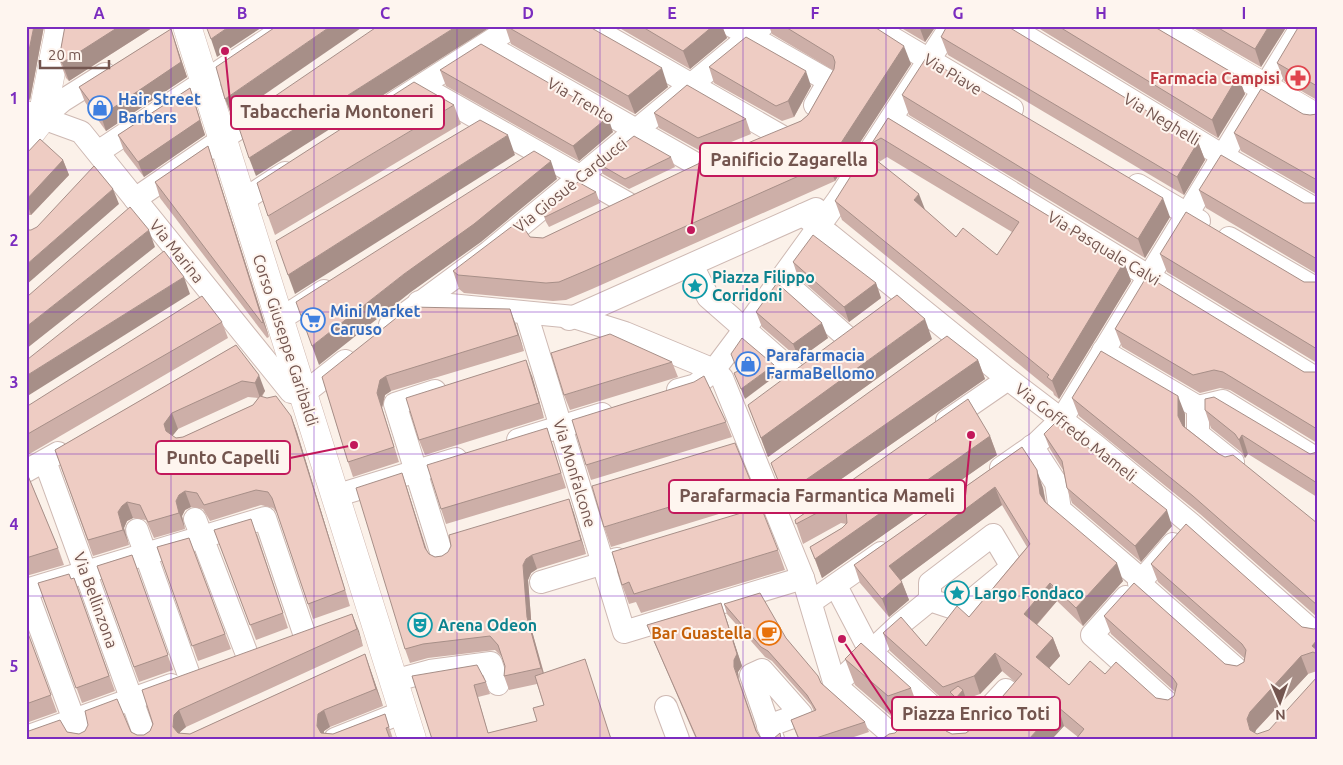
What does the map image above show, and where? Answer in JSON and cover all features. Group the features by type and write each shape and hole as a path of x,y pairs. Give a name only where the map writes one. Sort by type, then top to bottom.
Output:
{"street":[{"path":"41,110 60,26"},
{"path":"97,161 288,26"},
{"path":"380,112 514,26"},
{"path":"590,26 781,136"},
{"name":"Via Piave","path":"872,26 1029,120"},
{"path":"660,396 696,385 718,374 744,330 817,226 838,200 951,26"},
{"name":"Via Neghelli","path":"1009,26 1223,156 1317,210"},
{"path":"1159,26 1317,118"},
{"path":"985,479 1032,446 1062,419 1304,26 1317,33"},
{"name":"Corso Giuseppe Garibaldi","path":"177,30 205,83 242,201 269,254 281,325 289,396 335,496 363,615 375,655 393,681 412,739"},
{"path":"748,30 829,81 805,124 755,147"},
{"name":"Via Giosuè Carducci","path":"289,396 369,342 489,252 534,227 581,176 692,84 748,30"},
{"name":"Via Trento","path":"487,45 636,131 711,165 677,180"},
{"path":"41,110 125,61"},
{"path":"420,86 479,129 532,159 581,176 635,199 602,215"},
{"path":"133,207 222,139 285,96"},
{"name":"Via Marina","path":"41,110 81,132 97,161 167,255 203,300 289,396"},
{"name":"Via Pasquale Calvi","path":"890,119 1317,379"},
{"path":"242,201 299,164"},
{"path":"1121,174 1317,289"},
{"path":"532,335 692,265 817,226"},
{"name":"Via Goffredo Mameli","path":"817,226 898,302 949,343 1008,379 1062,419 1191,524 1317,635"},
{"path":"692,265 708,297 798,376"},
{"path":"781,279 849,339"},
{"path":"245,346 281,325 338,282"},
{"path":"613,300 620,331"},
{"path":"420,302 574,318 620,331 718,374 747,414 740,448 770,473 766,513 793,529 811,602 839,688 897,739"},
{"name":"Via Monfalcone","path":"526,313 624,632 803,565"},
{"path":"587,345 620,331"},
{"path":"1104,351 1198,407 1223,402 1317,459"},
{"path":"928,434 1008,379"},
{"path":"445,545 416,471 395,404 458,384"},
{"path":"335,496 624,407"},
{"path":"1198,407 1198,434 1233,462"},
{"path":"36,466 79,441"},
{"path":"1032,446 1056,483 1060,510 1240,672"},
{"name":"Via Bellinzona","path":"36,466 85,572 146,739"},
{"path":"77,729 26,590 145,553 198,528 265,518 305,636"},
{"path":"1170,706 1092,635 1191,524"},
{"path":"198,528 248,657"},
{"path":"26,737 77,729 132,699 198,675 145,553 137,530"},
{"path":"811,602 899,540"},
{"path":"541,582 639,552"},
{"path":"836,586 874,655 964,738 1006,690"},
{"path":"839,688 930,600"},
{"path":"393,681 430,671 491,662 498,684"},
{"path":"762,670 801,714 771,732 751,675 762,670"},
{"path":"666,706 678,739"},
{"path":"336,739 403,712"}],"building":[{"path":"26,26 34,26 26,65"},
{"path":"65,26 120,26 62,63 59,59"},
{"path":"206,26 230,26 211,39"},
{"path":"277,26 331,26 225,99 216,67"},
{"path":"378,26 457,26 249,158 237,122"},
{"path":"506,26 588,26 662,68 628,96"},
{"path":"641,26 713,26 683,51"},
{"path":"784,26 873,26 904,46 828,163 559,282 546,283 458,275 453,271 519,221 530,237 543,238 702,162 801,121 808,115 834,69 835,62 833,56"},
{"path":"947,26 1007,26 1198,142 1177,177 941,37"},
{"path":"1058,26 1153,26 1238,76 1212,120"},
{"path":"1215,26 1269,26 1255,49"},
{"path":"1299,26 1317,26 1317,86 1277,63"},
{"path":"171,29 181,62 101,116 79,87"},
{"path":"746,37 806,71 788,101 776,106 709,67"},
{"path":"481,44 608,117 573,146 440,70"},
{"path":"926,58 1163,198 1138,239 902,95"},
{"path":"414,82 454,105 268,216 257,183"},
{"path":"687,85 746,119 698,138 654,113"},
{"path":"190,88 200,120 138,162 118,135"},
{"path":"1261,89 1303,114 1317,114 1317,180 1234,133"},
{"path":"888,118 1124,262 1052,381 1047,377 1049,375 835,201 866,152 919,194 914,200 956,237 963,228 997,255 1019,222 881,138 872,143"},
{"path":"480,120 508,135 288,275 276,241"},
{"path":"634,136 671,157 625,179 599,164"},
{"path":"40,139 63,160 26,200 26,154"},
{"path":"208,146 263,322 262,323 155,182"},
{"path":"534,151 551,161 474,224 404,274 312,346 296,302"},
{"path":"1221,155 1304,203 1317,203 1317,259 1199,190"},
{"path":"94,166 113,189 26,265 26,230 37,227"},
{"path":"578,182 596,192 545,217 542,211"},
{"path":"130,207 149,230 26,327 26,297"},
{"path":"1186,212 1304,282 1317,282 1317,349 1160,254"},
{"path":"813,235 876,283 844,307 793,262"},
{"path":"164,251 184,277 26,376 26,360"},
{"path":"1147,276 1304,372 1317,372 1317,429 1223,372 1214,370 1193,375 1115,329"},
{"path":"777,283 822,323 793,344 756,312"},
{"path":"897,295 925,319 761,438 748,405"},
{"path":"202,296 222,322 26,435 26,407"},
{"path":"410,307 510,309 518,335 386,376 380,380 377,393 394,447 348,462 322,377"},
{"path":"610,334 672,362 564,395 551,353"},
{"path":"947,336 978,360 784,495 771,463"},
{"path":"742,338 774,365 741,389 734,373 738,371 731,354"},
{"path":"236,345 259,375 255,383 242,381 172,413 164,424 166,431 176,438 183,437 253,405 260,396 267,398 276,396 291,416 345,590 308,604 272,498 268,492 256,490 204,505 197,493 185,491 179,495 176,501 179,513 148,522 140,505 127,502 118,512 123,530 88,540 55,450"},
{"path":"1101,351 1178,396 1178,416 1183,426 1219,454 1225,457 1233,455 1317,523 1317,605 1193,496 1072,398"},
{"path":"526,360 539,403 419,440 406,398"},
{"path":"704,376 726,422 586,465 572,420 694,382"},
{"path":"1214,397 1310,454 1317,452 1317,483 1242,435 1239,440 1235,434 1205,410 1205,399"},
{"path":"968,399 990,436 815,559 810,547 847,523 846,510 841,505 834,504 796,524 795,520"},
{"path":"1056,422 1167,510 1135,546 1067,488 1062,461 1044,434"},
{"path":"547,428 561,473 441,509 427,465"},
{"path":"735,443 751,482 604,527 592,486"},
{"path":"1022,447 1037,470 1040,494 1045,502 1117,563 1076,608 1050,583 1024,614 1053,638 1036,657 1069,685 1090,661 1105,674 1116,662 1156,698 1168,700 1174,696 1177,684 1173,678 1104,616 1134,583 1225,664 1237,666 1244,662 1246,650 1242,644 1151,564 1186,524 1302,627 1317,628 1317,640 1312,646 1317,650 1317,654 1313,652 1301,656 1250,712 1247,719 1250,730 1257,734 1269,730 1317,677 1317,739 1076,739 1084,729 1058,707 1029,739 882,739 889,734 895,733 903,725 928,708 942,721 946,731 952,734 966,733 971,729 974,719 984,708 989,712 1022,674 995,653 974,676 943,687 883,633 901,617 926,646 957,606 969,617 1030,544 995,487 889,566 902,582 882,599 854,565"},
{"path":"26,471 58,548 26,558"},
{"path":"402,473 425,548 429,554 435,557 442,556 448,552 451,546 449,535 569,499 581,540 532,555 526,559 523,565 527,617 541,668 504,676 505,666 498,645 490,636 423,644 405,649 356,488"},
{"path":"761,507 778,550 634,594 629,582 622,585 612,552"},
{"path":"251,519 283,613 250,625 214,530"},
{"path":"189,538 225,634 192,646 157,547"},
{"path":"132,555 168,655 134,667 97,566"},
{"path":"69,574 71,579 74,578 109,676 76,688 38,583"},
{"path":"760,593 786,638 818,676 821,683 865,722 813,739 799,739 791,720 816,710 807,695 768,651 761,647 724,604"},
{"path":"721,603 737,654 734,660 734,667 756,731 760,737 765,739 697,739 647,625"},
{"path":"352,614 357,629 179,710 174,715 173,727 178,733 190,734 365,654 376,689 324,710 318,714 317,726 321,733 333,734 385,714 389,727 386,728 390,739 26,739 26,732 60,720 67,732 79,734 85,731 88,725 85,711 117,699 131,732 137,735 144,735 150,731 153,724 142,690"},
{"path":"26,628 51,695 26,704"},
{"path":"861,643 911,688 888,696 845,659"},
{"path":"585,659 611,739 432,739 412,676 477,665 486,682 474,685 488,733 537,721 533,708 544,705 535,676"},
{"path":"958,686 963,690 956,698 950,692"},
{"path":"780,733 781,739 773,739"}],"place":[{"name":"Tabaccheria Montoneri","path":"225,51"},
{"name":"Farmacia Campisi","path":"1298,78"},
{"name":"Hair Street Barbers","path":"100,108"},
{"name":"Panificio Zagarella","path":"691,230"},
{"name":"Piazza Filippo Corridoni","path":"695,286"},
{"name":"Mini Market Caruso","path":"313,320"},
{"name":"Parafarmacia FarmaBellomo","path":"748,364"},
{"name":"Parafarmacia Farmantica Mameli","path":"971,435"},
{"name":"Punto Capelli","path":"354,445"},
{"name":"Largo Fondaco","path":"957,593"},
{"name":"Arena Odeon","path":"420,625"},
{"name":"Bar Guastella","path":"769,633"},
{"name":"Piazza Enrico Toti","path":"842,639"}]}
